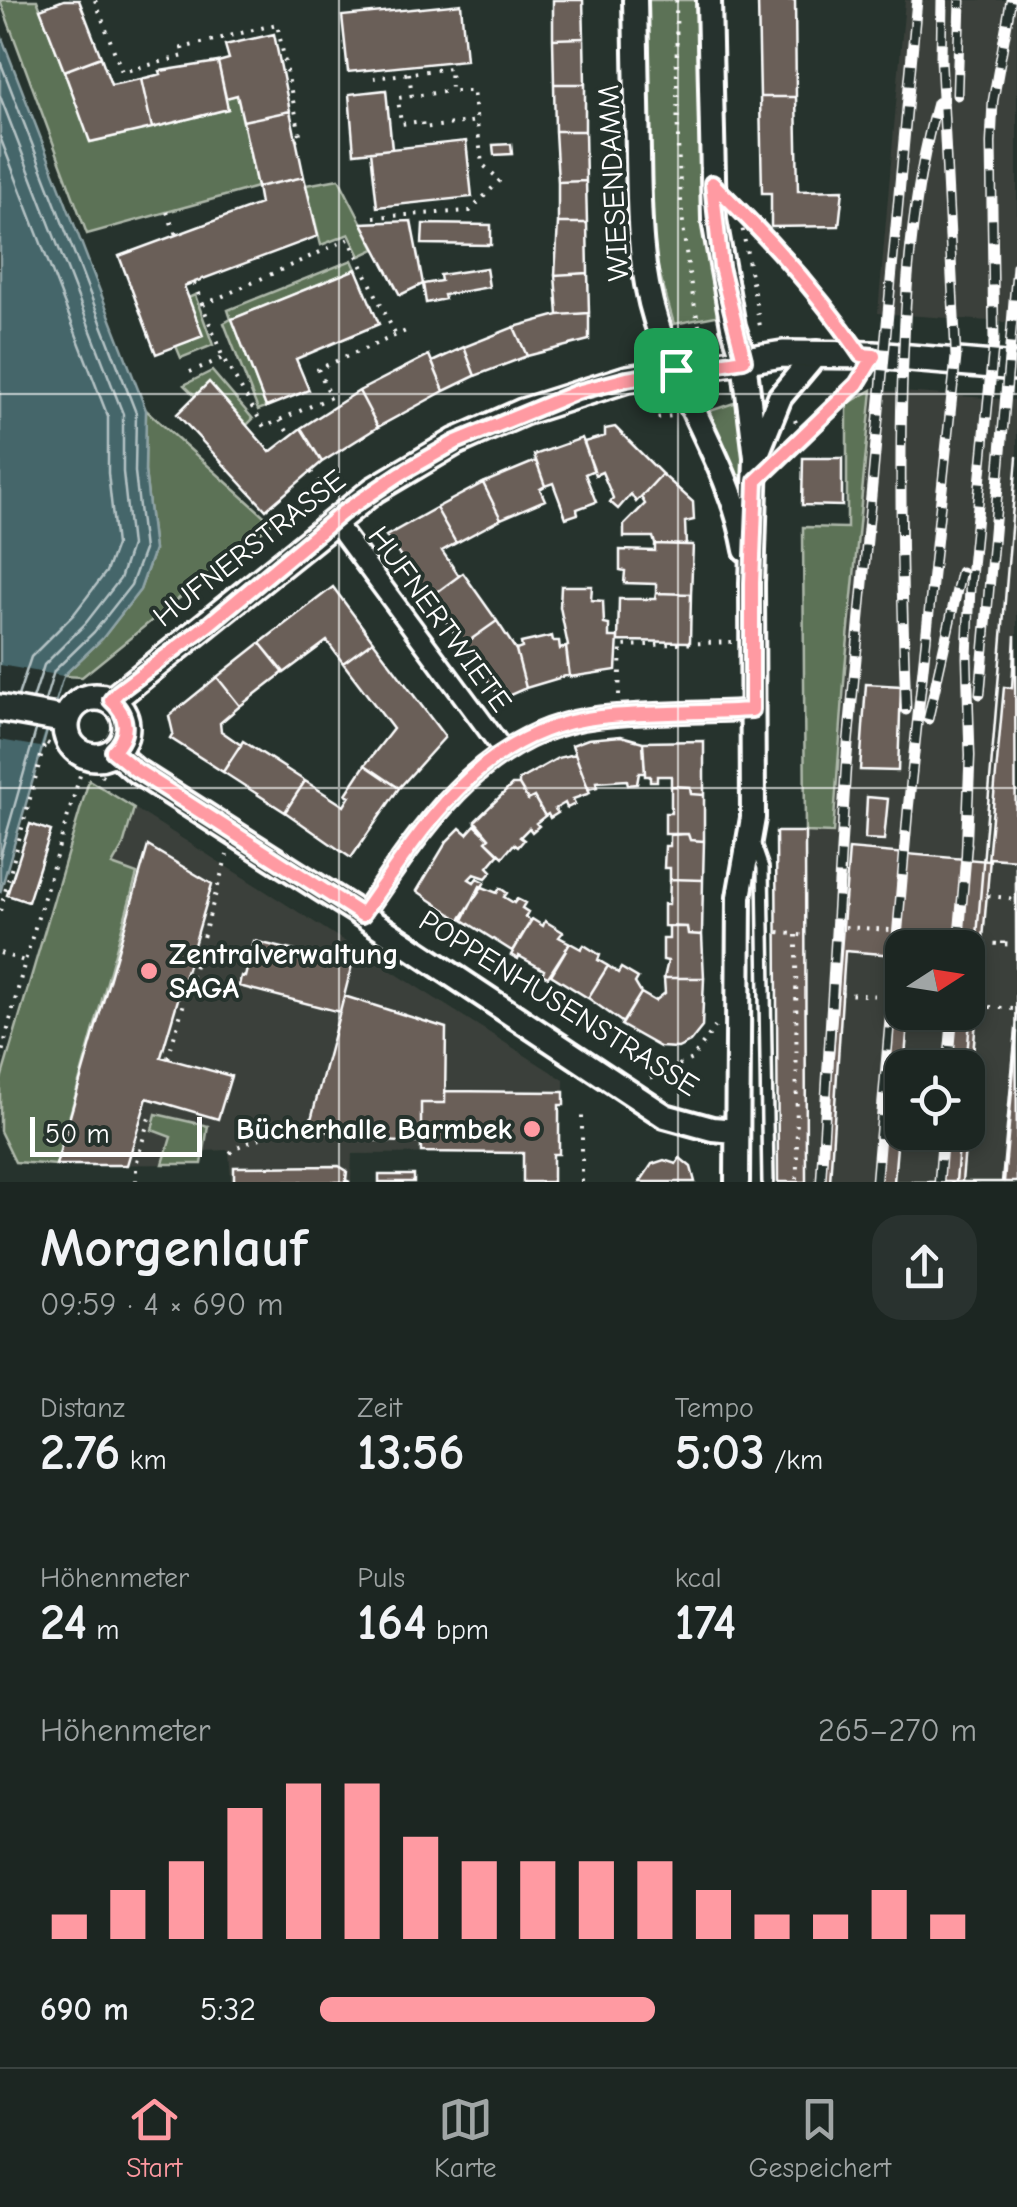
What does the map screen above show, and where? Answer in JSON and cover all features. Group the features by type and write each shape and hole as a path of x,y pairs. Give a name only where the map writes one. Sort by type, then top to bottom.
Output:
{"main road":[{"name":"HUFNERSTRASSE","path":"54,726 84,699 111,700 338,516 400,474 471,434 550,402 627,379 676,370 817,353 1017,367"},
{"path":"0,708 54,726 85,759 113,751 124,738 125,721 111,700"}],"street":[{"name":"WIESENDAMM","path":"635,0 640,231 648,292 664,342 717,455 736,508 752,583"},
{"name":"WIESENDAMM","path":"709,0 712,183 721,267 744,360 756,457 751,836 739,897 738,1182"},
{"path":"756,457 780,397 817,353"},
{"name":"HUFNERTWIETE","path":"338,516 503,750"},
{"path":"362,915 445,800 503,750 538,733 599,717 752,710"},
{"name":"POPPENHUSENSTRASSE","path":"113,751 136,770 624,1090 676,1121 736,1131"}],"lane":[{"path":"751,836 764,868 768,1182"}],"path":[{"path":"94,0 122,72 184,56 182,48 277,24 301,139 296,140"},
{"path":"676,0 680,208 686,266 701,334"},
{"path":"374,78 450,68 451,91"},
{"path":"409,73 412,96"},
{"path":"374,217 470,211 500,180 482,164 474,90 398,98 401,124 422,121 423,128 477,121"},
{"path":"712,183 868,355 857,384 756,481"},
{"path":"738,209 761,333"},
{"path":"167,212 176,235"},
{"path":"203,305 349,240 396,335"},
{"path":"194,282 223,358 264,427 331,398 318,369 406,330"},
{"path":"664,342 724,330"},
{"path":"190,372 223,358"},
{"path":"627,379 656,418 677,415"},
{"path":"280,420 290,436"},
{"path":"312,472 338,516"},
{"path":"599,717 619,695 621,646 752,642"},
{"path":"658,654 659,645"},
{"path":"54,726 115,784 130,780 136,770"},
{"path":"0,911 54,726"},
{"path":"0,1061 25,961 85,759"},
{"path":"168,1058 234,831"},
{"path":"988,896 1017,899"},
{"path":"865,928 866,918"},
{"path":"846,927 891,930"},
{"path":"1002,944 1003,934"},
{"path":"796,935 796,1182"},
{"path":"985,943 1017,946"},
{"path":"0,953 25,961"},
{"path":"842,994 885,996"},
{"path":"985,1007 1014,1009"},
{"path":"624,1090 692,1059 715,1027"},
{"path":"582,1113 582,1182"},
{"path":"136,1182 136,1165 150,1114"},
{"path":"230,1153 273,1133"}],"shaded area":[{"path":"905,0 1017,0 1017,323 878,313"},
{"path":"872,390 1017,400 1017,1182 806,1182 805,832 833,832"},
{"path":"134,808 564,1080 564,1105 559,1105 559,1154 553,1154 553,1182 523,1182 523,1153 352,1154 351,1182 231,1182 229,1150 204,1151 202,1164 56,1165 137,874 112,865 123,846"}],"green space":[{"path":"0,0 37,0 91,142 228,109 226,98 237,95 257,187 87,234"},
{"path":"648,0 698,0 702,206 721,315 674,324 658,268 652,228"},
{"path":"339,179 375,249 360,256 349,234 321,245 306,185"},
{"path":"352,260 356,269 232,319 266,407 258,410 224,323 231,319 228,310"},
{"path":"195,295 213,345 181,358 176,346 188,298"},
{"path":"212,371 253,419 247,425 209,382 195,396 184,385"},
{"path":"872,390 833,833 805,832 803,527 847,528 847,404"},
{"path":"743,400 748,452 746,508 707,412"},
{"path":"146,410 272,523 82,677 63,676 102,639 140,590 154,550 145,471"},
{"path":"89,780 134,808 123,846 112,865 137,874 56,1165 15,1162 0,1131 0,1083"},
{"path":"156,1114 208,1126 202,1164 163,1164 171,1137 152,1130"}],"water":[{"path":"0,33 146,410 145,471 154,550 140,590 102,639 63,676 0,893"}],"pier":[{"path":"0,665 63,676 40,747 0,740"}],"building":[{"path":"64,0 79,0 101,57 64,71 40,9"},
{"path":"553,0 583,0 584,38 553,39"},
{"path":"758,0 795,0 796,97 760,97"},
{"path":"461,4 466,60 348,72 342,16"},
{"path":"274,34 290,111 243,121 237,95 226,98 218,62 229,59 225,45"},
{"path":"584,38 585,84 554,84 553,39"},
{"path":"101,57 111,85 141,79 152,128 90,142 64,71"},
{"path":"218,62 228,109 152,128 141,79 161,74 160,71"},
{"path":"554,84 585,84 585,131 555,131"},
{"path":"386,90 392,149 354,153 349,94"},
{"path":"760,97 796,97 798,191 843,190 839,226 771,227 771,193 762,193"},
{"path":"290,111 304,177 257,187 243,121"},
{"path":"555,131 585,131 586,181 558,182"},
{"path":"466,141 472,197 377,207 371,151"},
{"path":"511,144 512,154 494,155 493,145"},
{"path":"304,177 318,236 184,286 203,336 156,354 119,256 260,204 257,187"},
{"path":"586,181 587,223 558,223 558,182"},
{"path":"411,221 423,284 400,295 362,223"},
{"path":"558,223 587,223 588,273 555,275"},
{"path":"423,224 491,225 491,245 422,244"},
{"path":"486,268 489,287 444,295 445,299 426,303 423,284 441,281 440,275"},
{"path":"356,269 379,324 296,359 309,390 266,407 232,319"},
{"path":"588,273 589,313 558,315 555,275"},
{"path":"589,313 589,340 527,356 514,327 558,315"},
{"path":"514,327 527,356 475,376 464,347"},
{"path":"464,347 475,376 444,391 432,362"},
{"path":"429,355 444,391 378,427 359,391"},
{"path":"209,382 270,452 301,428 322,462 266,510 177,414"},
{"path":"359,391 378,427 322,462 301,428"},
{"path":"615,427 662,474 636,502 631,494 618,509 610,502 613,498 602,472 595,475 584,442 605,436 605,429"},
{"path":"582,438 594,470 585,474 596,502 566,518 553,483 545,486 534,455"},
{"path":"803,458 842,458 842,506 802,505"},
{"path":"536,461 545,486 540,489 545,500 501,519 483,483"},
{"path":"662,474 693,502 694,520 685,522 686,545 655,544 653,537 624,537 624,525 645,504 641,497"},
{"path":"483,483 501,519 456,543 436,508"},
{"path":"436,508 456,543 442,551 459,576 429,598 386,536"},
{"path":"655,544 693,545 691,594 656,593 656,584 624,583 620,550 655,551"},
{"path":"463,573 497,621 463,645 429,598"},
{"path":"561,586 592,586 591,600 603,601 609,637 618,637 616,670 570,677 560,607"},
{"path":"333,587 373,641 343,663 327,641 284,673 260,643"},
{"path":"656,593 691,594 690,642 618,641 619,599 655,599"},
{"path":"497,621 516,650 526,688 501,699 463,645"},
{"path":"1015,635 1017,1182 823,1182 849,849 988,861 1004,687 1012,688"},
{"path":"552,636 553,641 559,641 560,649 566,647 569,675 526,688 516,650 522,648 521,643"},
{"path":"373,641 445,737 399,788 365,765 393,729 343,663"},
{"path":"260,643 284,672 240,706 217,677"},
{"path":"217,677 240,706 220,723 221,731 241,745 223,772 170,738 173,733 169,716"},
{"path":"866,684 901,686 898,771 860,770"},
{"path":"621,736 643,742 645,773 639,773 637,784 628,785 627,780 596,782 597,787 588,789 572,745 588,739"},
{"path":"243,741 305,781 285,812 223,772"},
{"path":"704,741 704,795 691,794 690,787 671,786 671,776 657,776 657,781 650,781 650,776 645,776 643,742"},
{"path":"575,754 590,793 573,799 575,804 567,808 565,803 555,809 558,813 550,818 545,816 534,797 528,800 519,780 558,758"},
{"path":"365,765 399,788 351,858 285,812 305,781 344,806 350,796 346,794"},
{"path":"512,785 519,785 528,800 534,797 545,816 532,832 529,828 520,837 524,840 518,847 514,844 503,857 486,841 489,838 475,821"},
{"path":"671,786 690,787 691,794 704,795 704,841 690,840 688,834 665,834 665,813 671,813"},
{"path":"867,797 888,799 884,840 865,839"},
{"path":"30,824 51,831 28,902 7,895"},
{"path":"475,825 499,854 488,867 492,871 486,878 474,874 469,879 485,882 460,920 417,891 447,841 460,828 467,834"},
{"path":"776,832 805,832 806,1182 778,1182"},
{"path":"688,834 690,840 704,841 703,880 670,879 670,868 664,868 665,846 670,846 670,835"},
{"name":"Zentralverwaltung SAGA","path":"148,846 212,884 161,1057 231,1076 218,1119 147,1098 127,1165 56,1165"},
{"path":"990,858 1017,860 1017,1018 1002,1182 962,1182 965,1150 985,1150 985,1050 973,1050 975,1030 985,1030 984,930"},
{"path":"670,879 703,880 702,935 688,934 687,927 664,926"},
{"path":"480,886 497,893 500,888 507,893 504,897 514,903 517,899 525,903 525,917 531,921 512,951 463,920"},
{"path":"532,919 543,926 545,921 563,932 559,937 570,943 548,977 542,974 544,970 511,955"},
{"path":"669,927 687,927 688,934 702,935 704,978 664,978 668,961 663,960 663,939 669,939"},
{"path":"254,941 352,965 340,1012 239,986"},
{"path":"570,943 581,949 584,945 600,955 598,960 608,966 588,998 551,975"},
{"path":"845,951 885,954 885,1030 889,1030 878,1182 830,1182"},
{"path":"608,966 638,978 635,983 641,993 623,1023 588,998"},
{"path":"664,978 704,978 702,1027 690,1042 678,1048 660,1047 621,1025 641,993 655,1001 665,993"},
{"path":"344,996 446,1028 445,1103 421,1103 421,1143 362,1140 309,1127"},
{"path":"907,1030 952,1030 951,1050 906,1050"},
{"path":"445,1091 564,1092 564,1105 559,1105 559,1154 553,1154 553,1182 523,1182 523,1153 421,1152 421,1103 445,1103"},
{"path":"897,1150 943,1150 940,1182 894,1182"},
{"path":"680,1158 691,1167 695,1182 640,1182 652,1164 664,1160 676,1164"},
{"path":"339,1166 347,1171 346,1180 350,1182 234,1182 234,1167"},
{"path":"379,1175 414,1175 414,1182 379,1182"}],"tram line":[{"path":"968,1050 1017,457"},
{"path":"1004,1182 1017,1032"},
{"path":"956,1182 959,1150"}],"railway":[{"path":"821,1182 846,766 917,0"},
{"path":"876,1182 908,810 956,357 941,58 942,0"},
{"path":"957,95 960,0"},
{"path":"966,856 970,587 994,341 993,101 1011,0"},
{"path":"906,710 901,470 905,318 915,209 937,103"},
{"path":"980,694 1017,266"},
{"path":"928,719 961,572"},
{"path":"960,930 967,844"},
{"path":"950,1050 951,1030"},
{"path":"939,1182 942,1150"}],"place":[{"name":"Zentralverwaltung SAGA","path":"149,971"},
{"name":"Bücherhalle Barmbek","path":"532,1129"}],"route":[{"path":"712,183 763,234 838,320 861,355 874,356 857,384 756,481 752,710 599,717 538,733 503,750 445,800 362,915 136,770 113,751 126,730 122,713 111,700 118,692 374,490 471,434 523,412 577,392 676,370 744,360 721,267 712,183"}]}
